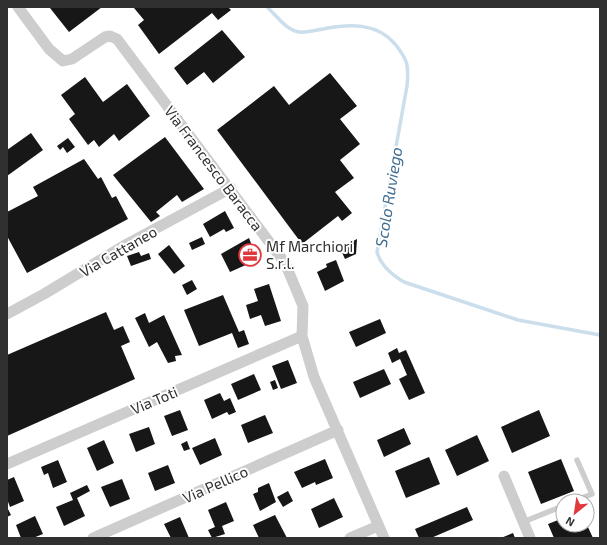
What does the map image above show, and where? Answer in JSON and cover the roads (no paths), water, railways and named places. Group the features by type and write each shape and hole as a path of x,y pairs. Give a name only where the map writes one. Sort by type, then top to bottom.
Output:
{"street":[{"name":"Via Francesco Baracca","path":"18,7 49,49 63,61 72,59 105,37 117,40 231,188 285,263 303,306 302,336 314,377 384,538"},
{"name":"Via Cattaneo","path":"7,314 44,294 127,244 231,188"},
{"name":"Via Toti","path":"7,464 302,336"},
{"name":"Via Pellico","path":"93,538 338,430"},
{"path":"504,476 530,538"},
{"path":"350,538 378,526"}],"lane":[{"path":"577,460 592,493"},
{"path":"523,522 555,509"}],"waterway":[{"name":"Scolo Ruviego","path":"267,7 294,31 308,32 343,26 362,26 371,28 388,37 403,54 408,68 407,86 377,252 381,262 388,270 404,282 518,320 600,335"}],"place":[{"name":"Mf Marchiori S.r.l.","path":"250,255"}]}
